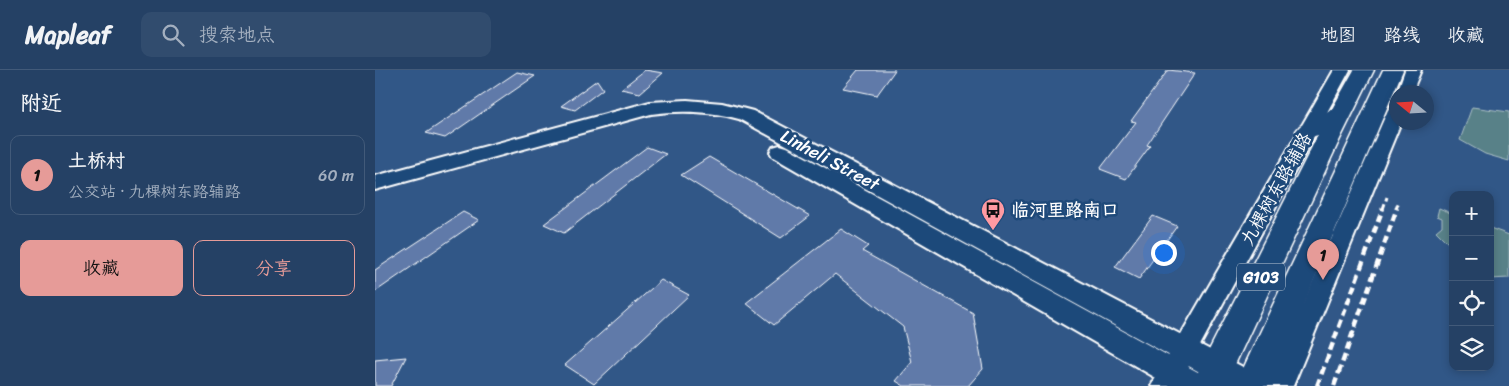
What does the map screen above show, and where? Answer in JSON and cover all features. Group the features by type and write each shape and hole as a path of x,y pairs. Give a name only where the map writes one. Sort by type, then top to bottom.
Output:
{"highway":[{"name":"G103","path":"1207,380 1364,70"},
{"name":"G103","path":"1252,386 1393,70"},
{"path":"1308,131 1342,113"},
{"path":"1354,158 1381,149"}],"main road":[{"name":"Linheli Street","path":"375,182 650,108 693,104 720,108 753,119 1185,349 1207,380"},
{"name":"Linheli Street","path":"375,197 641,120 683,115 709,118 731,125 749,134 1168,379 1207,380 1252,386"}],"street":[{"name":"九棵树东路辅路","path":"1168,379 1342,70"},
{"path":"1407,85 1413,70"},
{"path":"1281,386 1389,130"}],"green space":[{"path":"1472,107 1509,112 1509,161 1485,154 1460,140"},
{"path":"1439,208 1449,212 1449,244 1436,231 1442,226 1442,218 1437,216"},
{"path":"1494,229 1509,235 1509,278 1494,279"}],"building":[{"path":"645,70 663,73 640,93 621,89"},
{"path":"858,70 895,70 877,95 843,88"},
{"path":"1168,70 1195,73 1147,145 1150,146 1126,179 1100,169 1136,122 1131,121"},
{"path":"517,72 535,76 445,138 426,133"},
{"path":"597,80 603,89 575,110 561,106"},
{"path":"647,147 666,154 564,233 544,224"},
{"path":"709,157 810,216 781,238 681,175"},
{"path":"463,212 479,220 375,292 375,270"},
{"path":"1153,216 1177,226 1139,279 1115,267"},
{"path":"841,229 868,246 862,251 973,313 983,369 968,386 904,386 896,381 912,362 903,327 835,274 774,325 746,303"},
{"path":"661,280 689,295 594,384 565,365"},
{"path":"406,357 391,386 375,386 375,360"}],"railway":[{"path":"1383,209 1387,197"},
{"path":"1396,209 1399,201"},
{"path":"1317,386 1383,208"},
{"path":"1334,386 1397,208"}],"place":[{"name":"临河里路南口","path":"993,231"},
{"name":"土桥村","path":"1323,280"}]}
